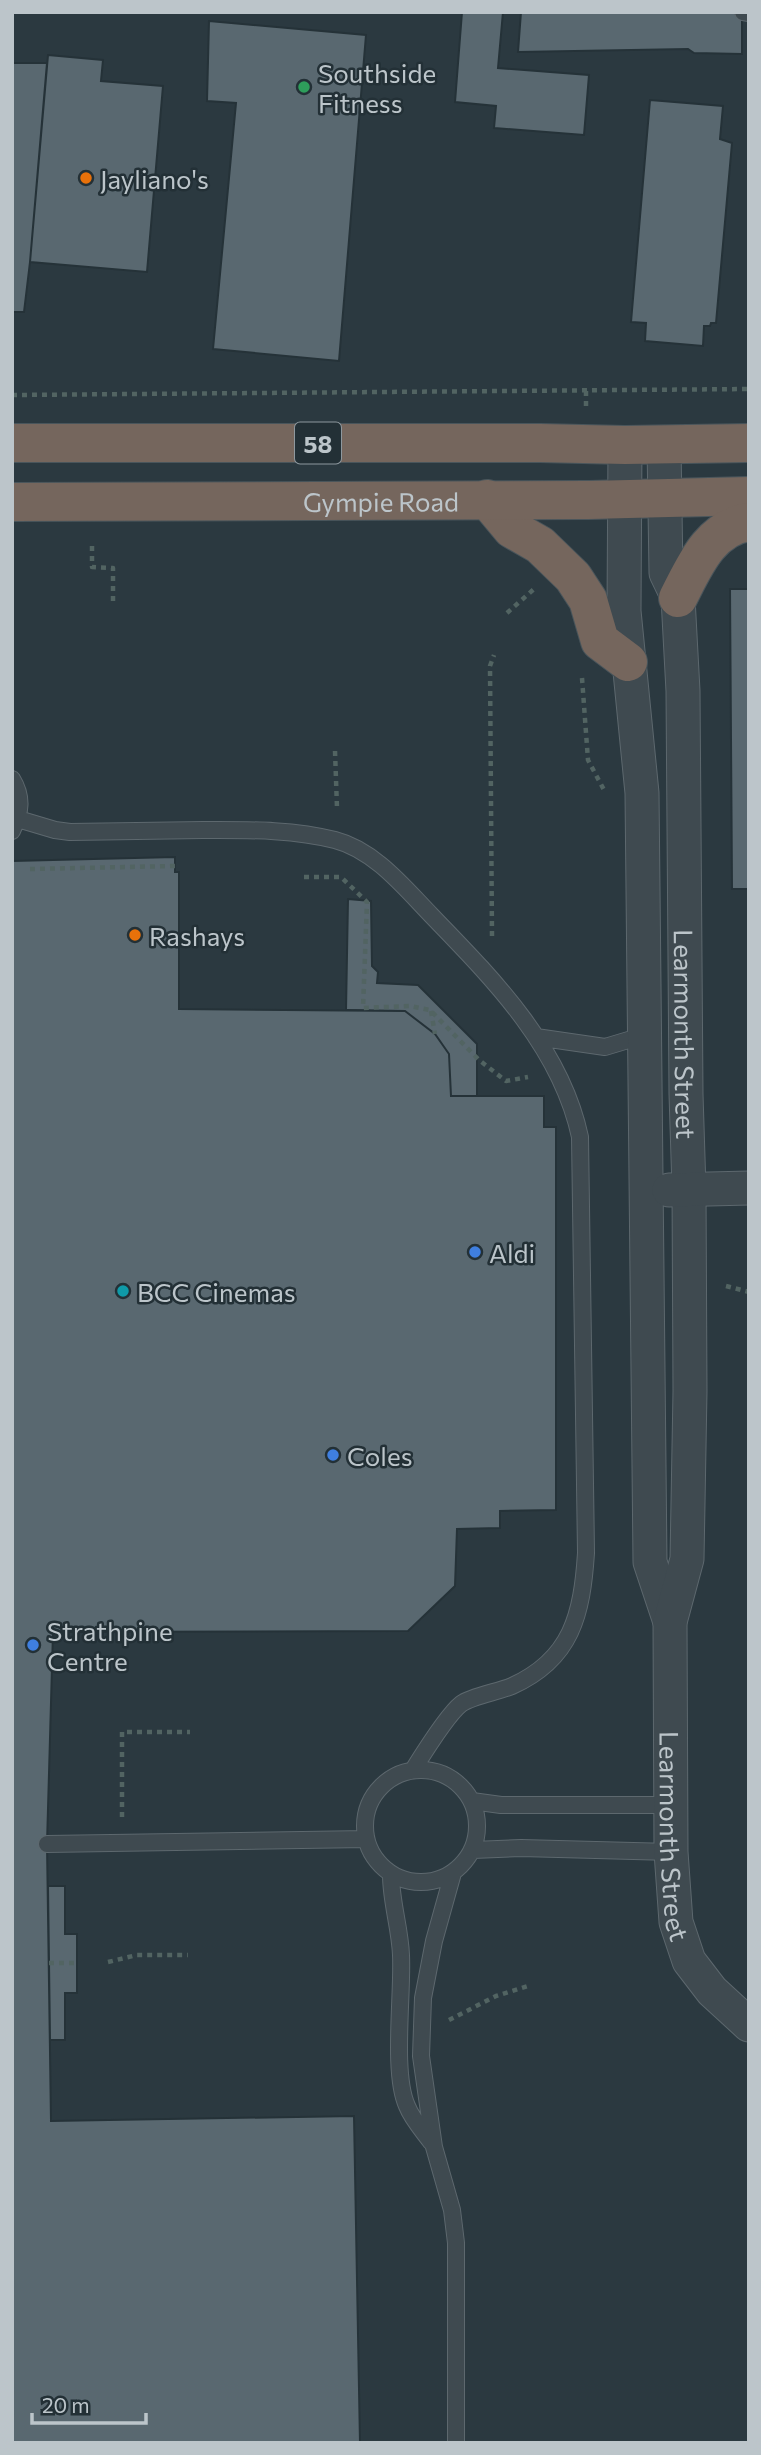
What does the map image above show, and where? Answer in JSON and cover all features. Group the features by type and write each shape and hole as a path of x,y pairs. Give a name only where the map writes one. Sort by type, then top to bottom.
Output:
{"highway":[{"name":"58","path":"12,443 749,443"},
{"name":"Gympie Road","path":"12,502 749,496"},
{"path":"487,499 512,529 540,545 573,577 588,600 600,640 628,662"},
{"path":"678,598 705,549 728,529 749,522"}],"street":[{"name":"Learmonth Street","path":"625,445 624,611 642,793 650,1562 670,1622"},
{"name":"Learmonth Street","path":"664,445 666,573 678,598 683,716 689,1189 687,1559 670,1622 671,1852 676,1922 690,1961 712,1991 749,2025"},
{"path":"645,1021 686,1003"},
{"path":"645,1191 749,1188"}],"lane":[{"path":"743,12 749,13"},
{"path":"12,779 21,806 15,825 70,832 256,830 304,833 338,841 371,858 394,877 502,988 562,1080 575,1113 580,1136 586,1553 583,1595 570,1634 554,1659 534,1675 461,1704 413,1770"},
{"path":"536,1037 605,1047 645,1021"},
{"path":"429,1769 457,1782 472,1801 477,1817 478,1834 473,1850 453,1873 439,1880 422,1883 391,1875 371,1853 366,1839 365,1820 370,1802 380,1787 396,1776 413,1770 429,1769"},
{"path":"472,1801 501,1805 670,1805"},
{"path":"47,1844 366,1839"},
{"path":"473,1850 521,1848 671,1852"},
{"path":"453,1873 434,1941 423,1998 421,2056 434,2147 452,2210 456,2243 456,2443"},
{"path":"391,1875 391,1896 401,1953 400,2063 403,2094 407,2107 434,2147"}],"path":[{"path":"586,389 586,407"},
{"path":"12,395 749,389"},
{"path":"92,547 92,567 113,568 113,601"},
{"path":"507,613 542,582"},
{"path":"492,936 490,666 494,655"},
{"path":"335,751 337,808"},
{"path":"30,869 175,866"},
{"path":"304,877 341,877 367,902 363,1008 410,1006 430,1010 479,1060 506,1081 533,1078"},
{"path":"430,1010 435,1034"},
{"path":"122,1825 122,1732 190,1732"},
{"path":"108,1962 137,1955 188,1955"},
{"path":"49,1963 79,1963"},
{"path":"448,2020 496,1996 531,1985"}],"building":[{"path":"462,12 503,12 498,68 589,75 584,135 494,128 496,106 455,102"},
{"path":"521,12 735,12 736,15 742,15 742,54 694,53 688,49 518,52"},
{"path":"209,21 366,35 339,361 213,349 236,103 207,101"},
{"path":"48,55 103,60 101,81 163,86 147,272 30,262"},
{"path":"12,63 47,63 24,312 12,312"},
{"path":"650,100 723,106 720,139 732,143 716,323 704,326 703,346 645,341 646,323 631,322"},
{"path":"730,589 749,589 749,889 732,889"},
{"name":"Strathpine Centre","path":"175,857 175,872 179,872 179,1009 405,1011 435,1034 449,1054 451,1096 544,1096 544,1127 556,1127 556,1510 500,1511 500,1528 457,1529 455,1586 408,1631 53,1632 47,1844 51,2121 354,2116 360,2443 12,2443 12,861"},
{"path":"348,899 371,901 372,966 378,972 377,983 418,985 477,1044 477,1096 451,1096 449,1054 435,1034 405,1011 346,1010"},
{"path":"48,1886 65,1886 65,1934 77,1934 77,1993 65,1993 65,2040 50,2040"}],"place":[{"name":"Southside Fitness","path":"304,87"},
{"name":"Jayliano's","path":"86,178"},
{"name":"Rashays","path":"135,935"},
{"name":"Aldi","path":"475,1252"},
{"name":"BCC Cinemas","path":"123,1291"},
{"name":"Coles","path":"333,1455"},
{"name":"Strathpine Centre","path":"33,1645"}]}
